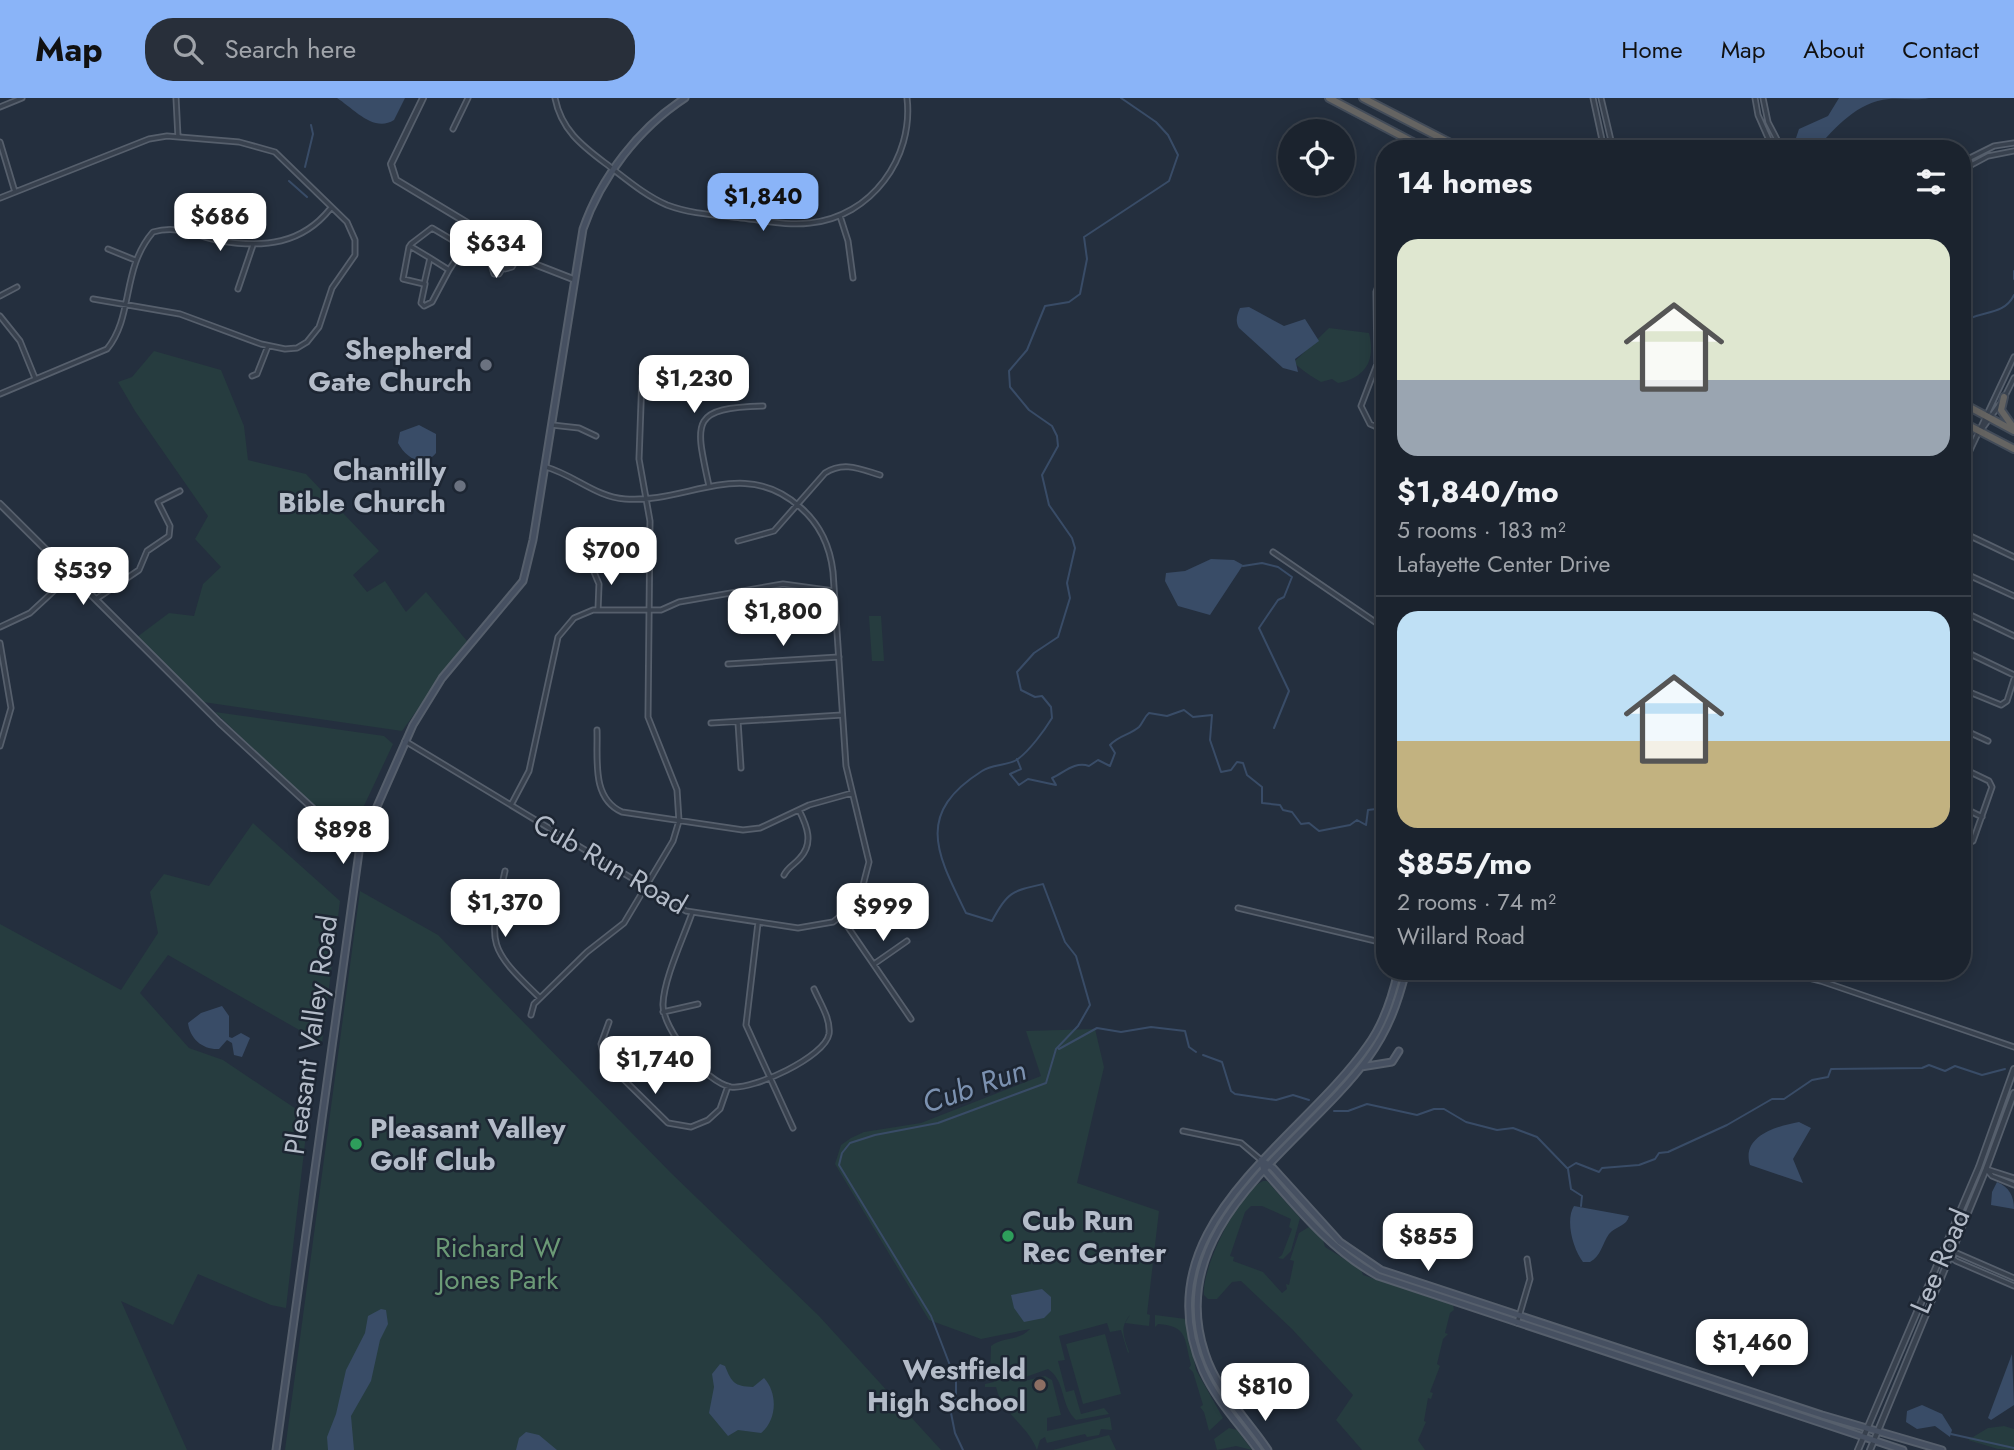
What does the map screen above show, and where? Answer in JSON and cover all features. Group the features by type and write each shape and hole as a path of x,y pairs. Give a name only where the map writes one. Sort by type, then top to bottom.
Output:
{"highway":[{"path":"1329,98 1409,140"},
{"path":"1363,98 1445,140"},
{"path":"2004,397 2001,410 2014,430"},
{"path":"1971,408 2014,430"},
{"path":"1971,426 2014,449"}],"main road":[{"name":"Pleasant Valley Road","path":"276,1450 358,850 405,741 442,678 523,581 528,565 573,279 588,215 614,170 649,127 685,98"},
{"path":"1258,1450 1205,1374 1193,1340 1190,1302 1196,1265 1212,1226 1233,1192 1370,1043 1387,1011 1396,980"},
{"path":"1269,1450 1213,1372 1202,1344 1198,1302 1205,1262 1219,1228 1236,1203 1361,1067 1388,1027 1403,980"},
{"path":"1361,1067 1396,1060 1399,1051"},
{"path":"1261,1160 1317,1220 1365,1261 1395,1275 1867,1429 1942,1450"},
{"path":"1267,1167 1312,1225 1361,1267 1392,1282 1903,1450"}],"street":[{"path":"0,107 22,98"},
{"path":"176,98 178,137"},
{"path":"423,98 391,169 398,183 436,203 475,230 519,255 549,271 573,279"},
{"path":"453,130 468,98"},
{"path":"555,98 561,119 571,135 649,195 689,212 799,224 840,216 871,195 895,165 905,137 906,98"},
{"path":"1593,98 1602,140"},
{"path":"1601,98 1611,140"},
{"path":"1755,98 1758,116 1769,140"},
{"path":"1763,98 1769,122 1778,140"},
{"path":"0,198 132,144 167,136 248,143 270,149 289,164 353,231 356,250 353,261 335,282 312,337 297,348 268,346 180,314 93,299"},
{"path":"0,142 15,192"},
{"path":"1971,158 1994,146 2014,143"},
{"path":"1971,165 1988,156 2014,151"},
{"path":"0,394 107,349 116,339 140,247 153,232 182,228 221,241 253,245 277,243 309,231 330,209"},
{"path":"840,216 848,240 853,278"},
{"path":"425,282 403,279 410,246 432,229 502,270"},
{"path":"430,258 421,303 424,306 432,302 475,230"},
{"path":"237,289 253,245"},
{"path":"410,246 449,270"},
{"path":"108,249 135,260"},
{"path":"490,262 494,274 499,274 512,267 519,255"},
{"path":"0,296 17,287"},
{"path":"0,316 20,341 35,379"},
{"path":"252,376 257,374 268,346"},
{"path":"1971,451 2014,357"},
{"path":"1376,367 1362,406 1370,424 1376,427"},
{"path":"531,1015 540,998 587,952 620,928 673,841 679,821 677,790 648,717 650,521 639,459 642,376"},
{"path":"1988,417 2004,397 2014,378"},
{"path":"709,486 700,438 705,421 722,408 763,407"},
{"path":"550,424 579,428 596,436"},
{"path":"738,541 774,531 824,474 834,468 851,466 880,475"},
{"path":"543,467 567,474 604,495 623,499 646,499 709,486 750,483 775,491 798,505 818,527 829,550 834,591 846,766 869,866 861,893 841,917 911,1019"},
{"path":"95,600 139,570 147,551 169,536 170,526 158,502 180,491"},
{"path":"0,504 115,620 311,809 358,850"},
{"path":"1971,539 2014,557"},
{"path":"1273,552 1376,623"},
{"path":"594,572 598,584 598,610"},
{"path":"0,627 30,613 70,576"},
{"path":"1971,576 2014,596"},
{"path":"510,805 529,771 558,637 574,618 598,610 649,611 679,602 783,584 834,591"},
{"path":"1971,615 2014,636"},
{"path":"0,643 11,699 8,725 0,746"},
{"path":"1971,655 2014,677 2006,703 2001,705 1971,693"},
{"path":"728,664 839,657"},
{"path":"711,723 842,715"},
{"path":"737,722 741,768"},
{"path":"597,730 600,787 609,804 622,812 743,830 760,828 799,810 852,793"},
{"path":"1971,733 1988,741"},
{"name":"Cub Run Road","path":"405,741 692,913 808,928 841,917"},
{"path":"1971,773 1991,784 1971,844"},
{"path":"784,875 804,852 808,842 807,826 799,810"},
{"path":"1971,812 1982,817"},
{"path":"505,871 493,928 495,947 504,962 540,998"},
{"path":"499,899 554,911"},
{"path":"1238,908 1376,941"},
{"path":"692,913 664,996 663,1012 671,1031 706,1073 728,1086 746,1086 816,1055 827,1041 828,1022 814,989"},
{"path":"758,923 746,1021 793,1128"},
{"path":"873,964 907,941"},
{"path":"1817,980 2014,1047"},
{"path":"663,1012 698,1004"},
{"path":"609,1022 601,1044 605,1061 667,1123 691,1127 708,1121 720,1109 728,1086"},
{"name":"Lee Road","path":"1858,1450 1944,1252 2014,1069"},
{"name":"Lee Road","path":"1870,1450 1986,1170 2014,1093"},
{"path":"1183,1130 1241,1143 1261,1160"},
{"path":"1986,1170 2014,1178"},
{"path":"1986,1170 1992,1176 2014,1185"},
{"path":"1944,1252 2014,1278"},
{"path":"1951,1254 2014,1286"},
{"path":"1517,1323 1530,1279 1527,1259"}],"green space":[{"path":"1329,328 1369,333 1371,352 1366,367 1347,381 1338,383 1332,379 1321,382 1294,362"},
{"path":"154,351 221,370 244,426 248,460 306,474 379,551 353,575 367,592 385,581 406,612 426,592 467,641 402,731 203,702 137,637 169,613 194,616 203,584 221,567 195,539 208,516 118,382 132,377"},
{"path":"869,616 881,616 884,661 872,661"},
{"path":"215,712 384,736 393,744 348,840"},
{"path":"253,823 340,901 322,1043 168,955 140,993 189,1048 223,1060 308,1117 286,1308 271,1305 198,1274 173,1325 121,1301 187,1450 0,1450 0,924 121,990 158,933 150,892 164,874 209,886"},
{"name":"Richard W Jones Park","path":"360,891 438,935 671,1173 819,1316 941,1450 285,1450"},
{"path":"1095,1029 1104,1067 1077,1183 1159,1211 1147,1314 1150,1315 1149,1326 1125,1323 1128,1353 1121,1330 1110,1332 1107,1323 1059,1336 1065,1360 1058,1361 1066,1392 1074,1390 1081,1414 1104,1408 1109,1414 1076,1420 1067,1407 1058,1380 1048,1369 1023,1378 1024,1381 1045,1376 1052,1380 1061,1415 1047,1418 1047,1431 1110,1417 1112,1430 1101,1429 1099,1435 1087,1437 1085,1434 1047,1443 1045,1437 1040,1440 1037,1450 1004,1405 996,1387 985,1387 985,1384 994,1382 990,1378 991,1346 1021,1336 1030,1329 981,1339 929,1320 835,1164 841,1145 864,1132 921,1123 1041,1076 1026,1031"},
{"path":"1263,1181 1267,1181 1300,1218 1291,1251 1283,1259 1278,1258 1282,1255 1292,1229 1289,1227 1291,1219 1262,1206 1251,1206 1245,1212 1230,1256 1234,1257 1233,1261 1263,1272 1282,1293 1287,1289 1286,1284 1289,1285 1294,1261 1290,1260 1299,1233 1309,1227 1323,1240 1325,1247 1361,1269 1363,1275 1453,1305 1454,1310 1450,1313 1445,1333 1448,1334 1443,1339 1437,1364 1440,1366 1430,1392 1433,1393 1431,1399 1428,1398 1426,1422 1418,1440 1425,1450 1362,1450 1336,1420 1353,1395 1292,1329 1241,1281 1232,1282 1217,1299 1208,1299 1204,1295 1209,1268 1223,1232 1243,1199"},
{"path":"1155,1315 1186,1319 1196,1370 1223,1418 1209,1431 1200,1407 1203,1405 1193,1372 1189,1368 1191,1365 1183,1335 1175,1327 1168,1325 1158,1324 1155,1327"},
{"path":"1105,1334 1121,1394 1083,1404 1066,1344"},
{"path":"2004,1426 2014,1429 2014,1450 1998,1449 1968,1440 1988,1428"},
{"path":"1229,1428 1237,1430 1252,1450 1236,1446 1217,1450 1214,1439"},
{"path":"1109,1435 1116,1450 1053,1450"}],"water":[{"path":"337,98 405,98 394,120 379,124 364,118"},
{"path":"1839,98 1929,98 1877,101 1857,110 1824,140 1795,140 1799,129 1828,116"},
{"path":"1249,307 1284,326 1305,319 1319,341 1295,359 1298,372 1283,368 1239,328 1237,318 1240,308"},
{"path":"419,425 436,434 436,453 431,458 420,461 405,453 398,443 400,432"},
{"path":"1211,559 1234,560 1243,565 1210,615 1178,606 1165,581 1166,573 1185,571"},
{"path":"222,1006 229,1016 229,1037 241,1033 250,1038 242,1057 234,1055 232,1043 227,1040 219,1049 208,1048 194,1039 189,1029 188,1023 201,1013"},
{"path":"1799,1122 1811,1128 1793,1159 1803,1183 1750,1165 1749,1155 1756,1140 1771,1130"},
{"path":"1997,1182 2005,1186 2010,1193 2014,1209 1991,1205 1992,1192"},
{"path":"1574,1206 1629,1216 1626,1222 1609,1234 1599,1253 1590,1262 1583,1262 1573,1242 1570,1219"},
{"path":"1042,1289 1051,1297 1051,1311 1044,1318 1024,1322 1014,1308 1011,1295"},
{"path":"381,1309 386,1310 388,1324 380,1340 371,1381 351,1416 354,1450 328,1450 327,1437 336,1414 346,1370 365,1333 368,1316"},
{"path":"2012,1354 2014,1405 1991,1420 1988,1418"},
{"path":"720,1364 725,1366 732,1380 742,1386 753,1387 764,1378 769,1384 773,1414 761,1433 738,1430 728,1436 709,1413 714,1387 712,1374"},
{"path":"1922,1405 1942,1414 1952,1430 1950,1437 1935,1426 1917,1429 1906,1422 1907,1411"},
{"path":"526,1432 539,1435 557,1450 516,1450 519,1438"}],"waterway":[{"name":"Cub Run","path":"963,1450 955,1433 950,1408 956,1398 956,1381 931,1316 839,1165 842,1153 850,1143 875,1135 938,1123 1046,1083 1056,1049 1078,1026 1090,1005 1076,956 1065,942 1043,884 1012,894 992,921 966,913 940,853 938,836 939,819 947,803 961,787 986,769 1018,759 1052,718 1051,707 1042,696 1035,697 1021,690 1017,672 1034,653 1058,637 1070,598 1067,583 1075,548 1072,538 1049,505 1042,475 1058,446 1057,436 1052,426 1029,410 1010,387 1009,371 1027,350 1045,306 1069,302 1080,294 1087,259 1084,237 1169,181 1178,155 1168,135 1156,122 1121,98"},
{"path":"305,167 313,134 311,125"},
{"path":"289,181 307,197"},
{"path":"2014,271 2014,279"},
{"path":"1971,318 2004,307 2014,295"},
{"path":"1243,566 1262,563 1278,567 1292,577 1284,597 1278,600 1259,628 1289,691 1274,728"},
{"path":"1017,759 1021,769 1010,774 1019,785 1028,779 1056,785 1052,778 1074,766 1089,766 1098,760 1110,766 1115,753 1110,745 1139,727 1149,713 1167,716 1184,710 1193,717 1212,715 1210,740 1221,772 1231,770 1237,762 1243,763 1247,775 1262,787 1262,803 1280,805 1283,810 1292,812 1301,824 1309,823 1319,831 1350,825 1357,820 1366,825 1368,810 1376,809"},
{"path":"1059,1049 1097,1028 1121,1032 1151,1027 1185,1031 1189,1047 1196,1052"},
{"path":"1203,1055 1222,1062 1231,1091 1235,1094 1276,1100 1293,1095 1309,1100"},
{"path":"1568,1168 1576,1163 1599,1172 1602,1168 1639,1165 1655,1159 1659,1153 1668,1152 1727,1125 1772,1099 1784,1099 1812,1080 1828,1077 1831,1069 1922,1068 1929,1065 1945,1071 1955,1066 1982,1075 2005,1069"},
{"path":"1334,1111 1348,1111 1367,1104 1417,1115 1434,1109 1444,1109 1466,1122 1497,1130 1513,1128 1537,1137 1567,1168"},
{"path":"1568,1169 1571,1189 1582,1196 1581,1206"},
{"path":"1951,1434 2014,1448"}],"place":[{"name":"Shepherd Gate Church","path":"486,365"},
{"name":"Chantilly Bible Church","path":"460,486"},
{"name":"Pleasant Valley Golf Club","path":"356,1144"},
{"name":"Cub Run Rec Center","path":"1008,1236"},
{"name":"Westfield High School","path":"1040,1385"}]}
